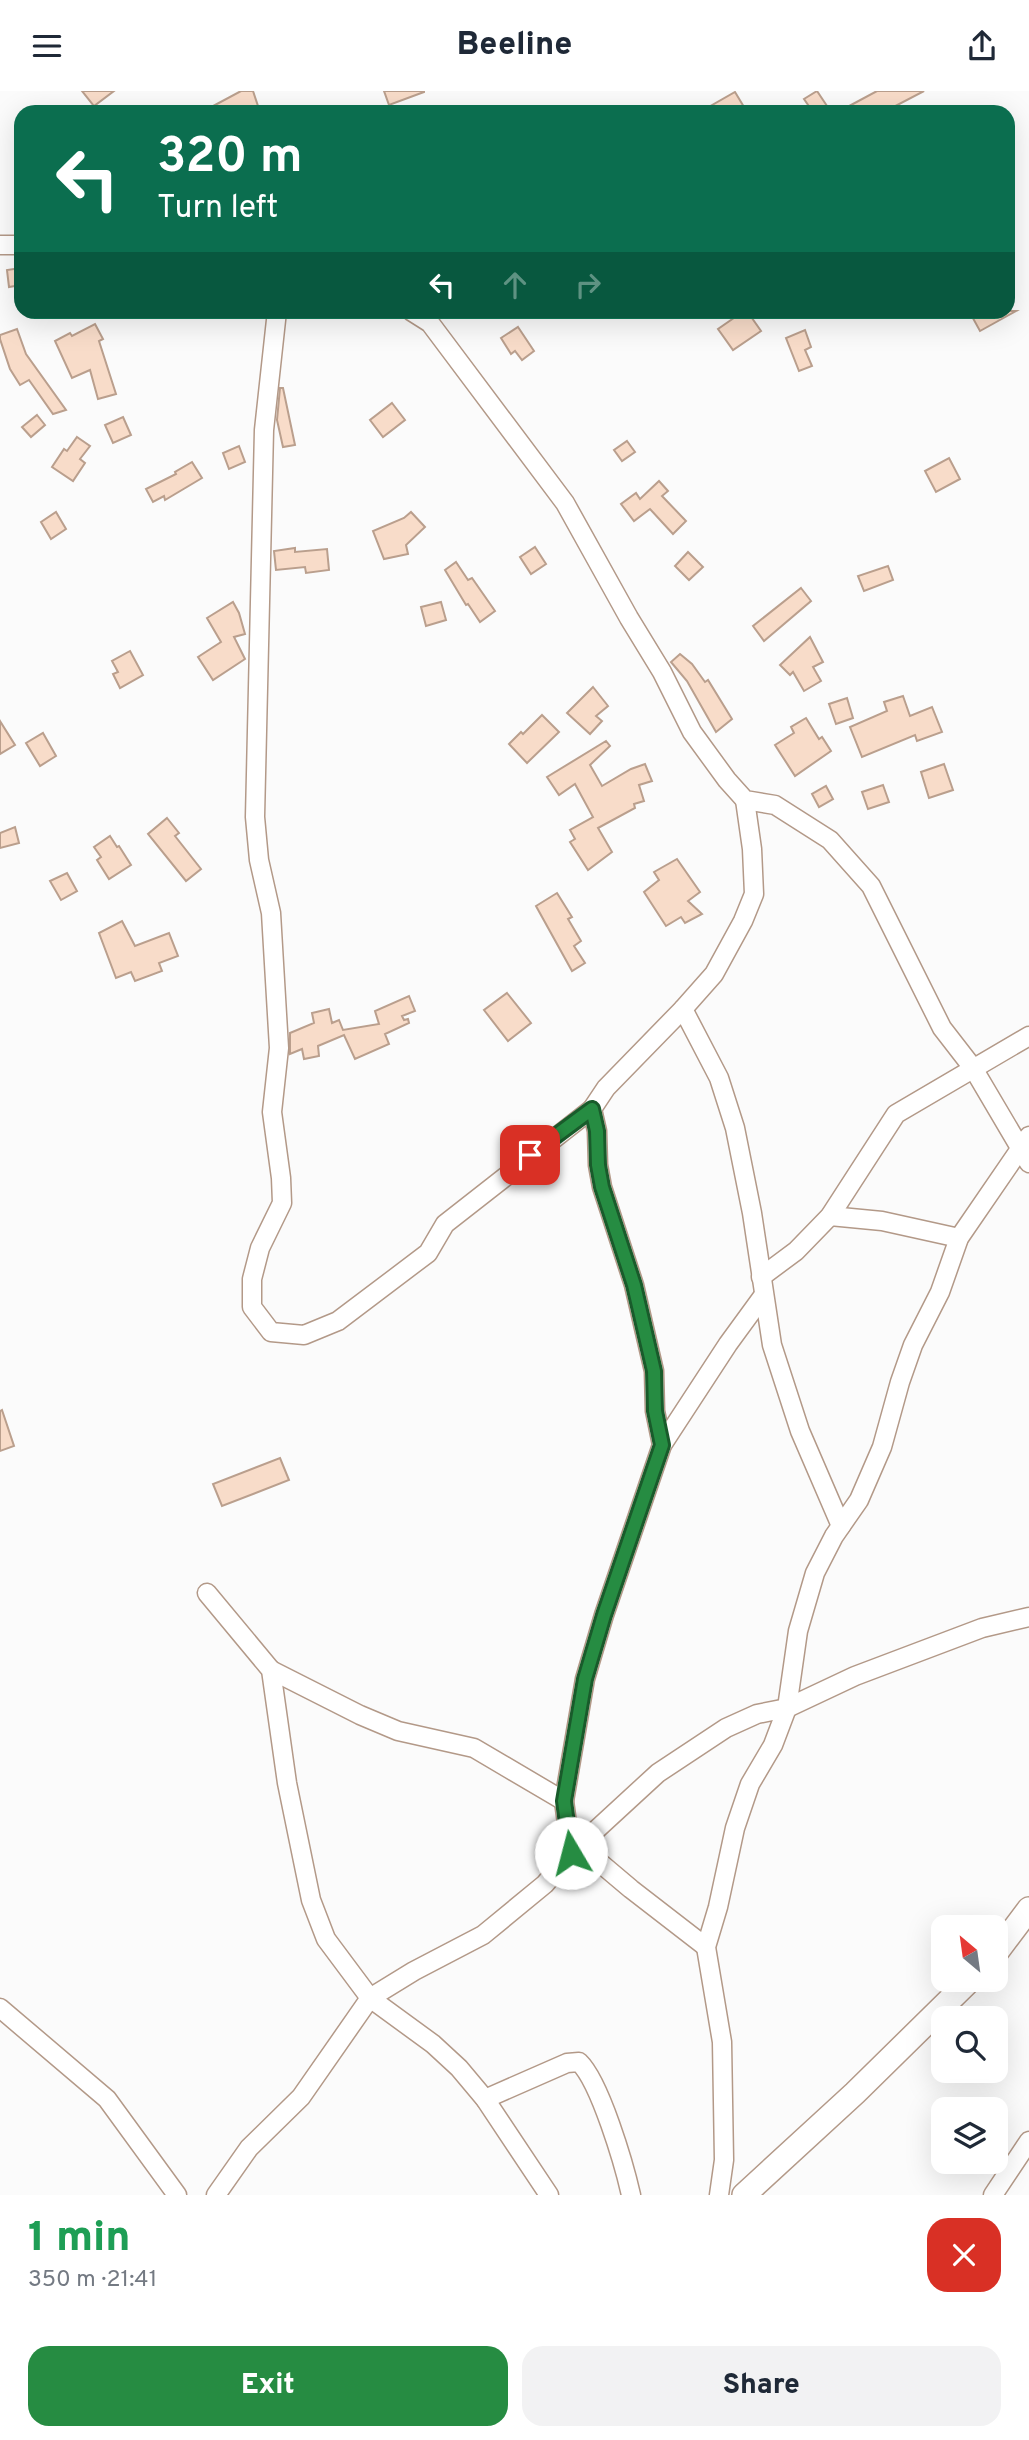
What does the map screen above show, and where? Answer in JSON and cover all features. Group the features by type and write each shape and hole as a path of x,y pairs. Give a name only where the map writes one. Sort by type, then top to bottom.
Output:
{"street":[{"path":"276,319 264,430 255,817 259,860 271,913 279,1048 272,1112 282,1203 257,1259 252,1279 252,1307 271,1332 304,1335 338,1321 428,1253 445,1224 592,1109 606,1088 714,974 743,921 754,894 752,849 745,800 692,732 662,672 565,503 430,323 424,319"},
{"path":"719,2195 724,2160 722,2042 706,1947 718,1907 735,1828 750,1784 773,1745 787,1708 798,1631 815,1573 859,1500 882,1447 909,1357 940,1292 960,1238 1026,1149 973,1068 942,1028 871,886 830,840 775,805 745,800"},
{"path":"683,1009 719,1078 735,1128 752,1213 767,1327 782,1382 841,1526"},
{"path":"761,1277 796,1251 830,1216 896,1114 1029,1036"},
{"path":"592,1109 597,1131 602,1187 634,1285 654,1371 655,1411 662,1445"},
{"path":"830,1216 882,1221 960,1238"},
{"path":"706,1947 576,1849 564,1801 585,1679 662,1445 763,1296"},
{"path":"207,1593 271,1670 398,1731 474,1748 564,1801"},
{"path":"216,2195 249,2148 301,2097 370,1999 414,1971 483,1935 545,1884 576,1849 658,1773 726,1728 757,1714 787,1708 855,1676 982,1628 1029,1617"},
{"path":"271,1670 287,1783 311,1900 326,1939 370,1999 433,2044 459,2068 485,2099 549,2195"},
{"path":"1008,1936 1029,1909"},
{"path":"744,2195 855,2093 958,1992"},
{"path":"0,2008 107,2099 177,2195"},
{"path":"485,2099 567,2063 579,2062 600,2098 631,2195"},
{"path":"993,2195 1029,2141"}],"building":[{"path":"82,91 114,91 95,105"},
{"path":"241,91 253,91 258,105 215,105"},
{"path":"384,91 424,91 424,92 389,105"},
{"path":"817,91 826,105 808,105 804,99"},
{"path":"877,91 924,91 897,105 851,105"},
{"path":"735,92 743,105 712,105"},
{"path":"14,269 14,286 9,287 7,270"},
{"path":"732,319 753,319 761,331 733,350 718,329"},
{"path":"973,319 1002,319 980,331"},
{"path":"95,324 103,339 99,341 116,394 98,399 90,370 72,378 55,341"},
{"path":"518,327 534,351 522,360 515,351 511,354 501,338"},
{"path":"17,329 26,354 66,410 53,414 29,380 20,385 10,369 0,335"},
{"path":"805,330 811,347 805,350 812,366 799,371 786,338"},
{"path":"280,388 283,388 295,445 283,447 277,420"},
{"path":"392,403 405,420 383,437 370,420"},
{"path":"37,415 45,425 31,437 22,427"},
{"path":"123,417 131,435 113,443 105,425"},
{"path":"77,437 90,446 80,459 85,463 73,481 52,467 64,449 67,451"},
{"path":"627,441 635,452 622,461 614,450"},
{"path":"239,446 245,462 229,469 223,453"},
{"path":"949,458 960,479 936,492 925,471"},
{"path":"192,462 202,478 165,500 164,496 153,502 146,489 176,474 175,472"},
{"path":"659,481 668,491 662,496 686,521 673,534 650,509 634,521 621,504 636,493 640,499"},
{"path":"56,512 66,529 51,539 41,522"},
{"path":"411,512 425,527 406,545 408,554 384,559 373,531 404,518"},
{"path":"535,547 546,564 531,574 520,557"},
{"path":"295,548 295,552 327,549 329,570 306,573 305,567 276,570 274,551"},
{"path":"688,552 703,567 689,580 675,566"},
{"path":"456,562 468,580 472,578 495,611 480,622 468,604 466,605 445,570"},
{"path":"888,566 893,580 864,591 858,576"},
{"path":"801,588 811,601 764,641 753,626"},
{"path":"233,602 245,634 234,637 245,659 213,680 198,657 221,642 207,618"},
{"path":"441,602 446,620 426,626 421,607"},
{"path":"810,637 823,662 813,667 821,681 804,691 793,672 790,675 780,665"},
{"path":"130,651 143,675 120,688 113,674 118,672 112,661"},
{"path":"680,654 692,664 705,682 708,680 732,719 716,732 687,681 671,662"},
{"path":"593,687 608,706 596,716 602,721 590,734 567,713"},
{"path":"903,696 910,716 932,707 942,732 917,741 915,735 862,757 850,727 887,711 884,702"},
{"path":"847,698 853,718 836,724 829,704"},
{"path":"542,715 559,732 527,763 509,744"},
{"path":"806,718 819,739 822,737 831,751 795,776 775,745 794,733 791,727"},
{"path":"0,721 15,745 0,754"},
{"path":"43,733 56,756 40,766 26,743"},
{"path":"606,741 610,746 590,765 602,786 645,764 652,781 639,785 644,801 634,804 635,808 598,828 612,852 588,870 570,842 575,839 570,830 593,817 575,784 559,795 547,777"},
{"path":"944,764 953,790 929,798 921,772"},
{"path":"883,785 889,802 868,809 862,792"},
{"path":"826,786 833,799 819,807 812,794"},
{"path":"167,818 179,833 175,836 201,869 186,881 148,834"},
{"path":"15,827 19,843 0,848 0,833"},
{"path":"110,836 131,865 109,879 97,860 101,857 94,847"},
{"path":"677,859 700,892 688,901 702,914 685,923 681,917 666,926 644,892 659,880 654,872"},
{"path":"67,873 77,891 61,900 50,881"},
{"path":"557,893 572,917 568,919 581,941 574,946 585,963 572,971 536,906"},
{"path":"122,921 135,946 169,933 178,956 159,963 162,971 135,981 131,972 116,978 99,933"},
{"path":"507,993 531,1023 508,1041 484,1010"},
{"path":"409,996 415,1011 402,1016 404,1020 408,1019 409,1023 385,1034 389,1044 355,1059 344,1035 318,1046 319,1056 304,1059 302,1049 290,1054 290,1033 314,1023 312,1013 329,1009 332,1023 339,1020 343,1030 379,1024 375,1011"},
{"path":"2,1410 14,1446 0,1451 0,1411"},
{"path":"280,1458 289,1480 222,1506 213,1484"}],"route":[{"path":"530,1155 592,1109 597,1131 602,1187 634,1285 654,1371 655,1411 662,1445 585,1679 564,1801 571,1853"}]}
